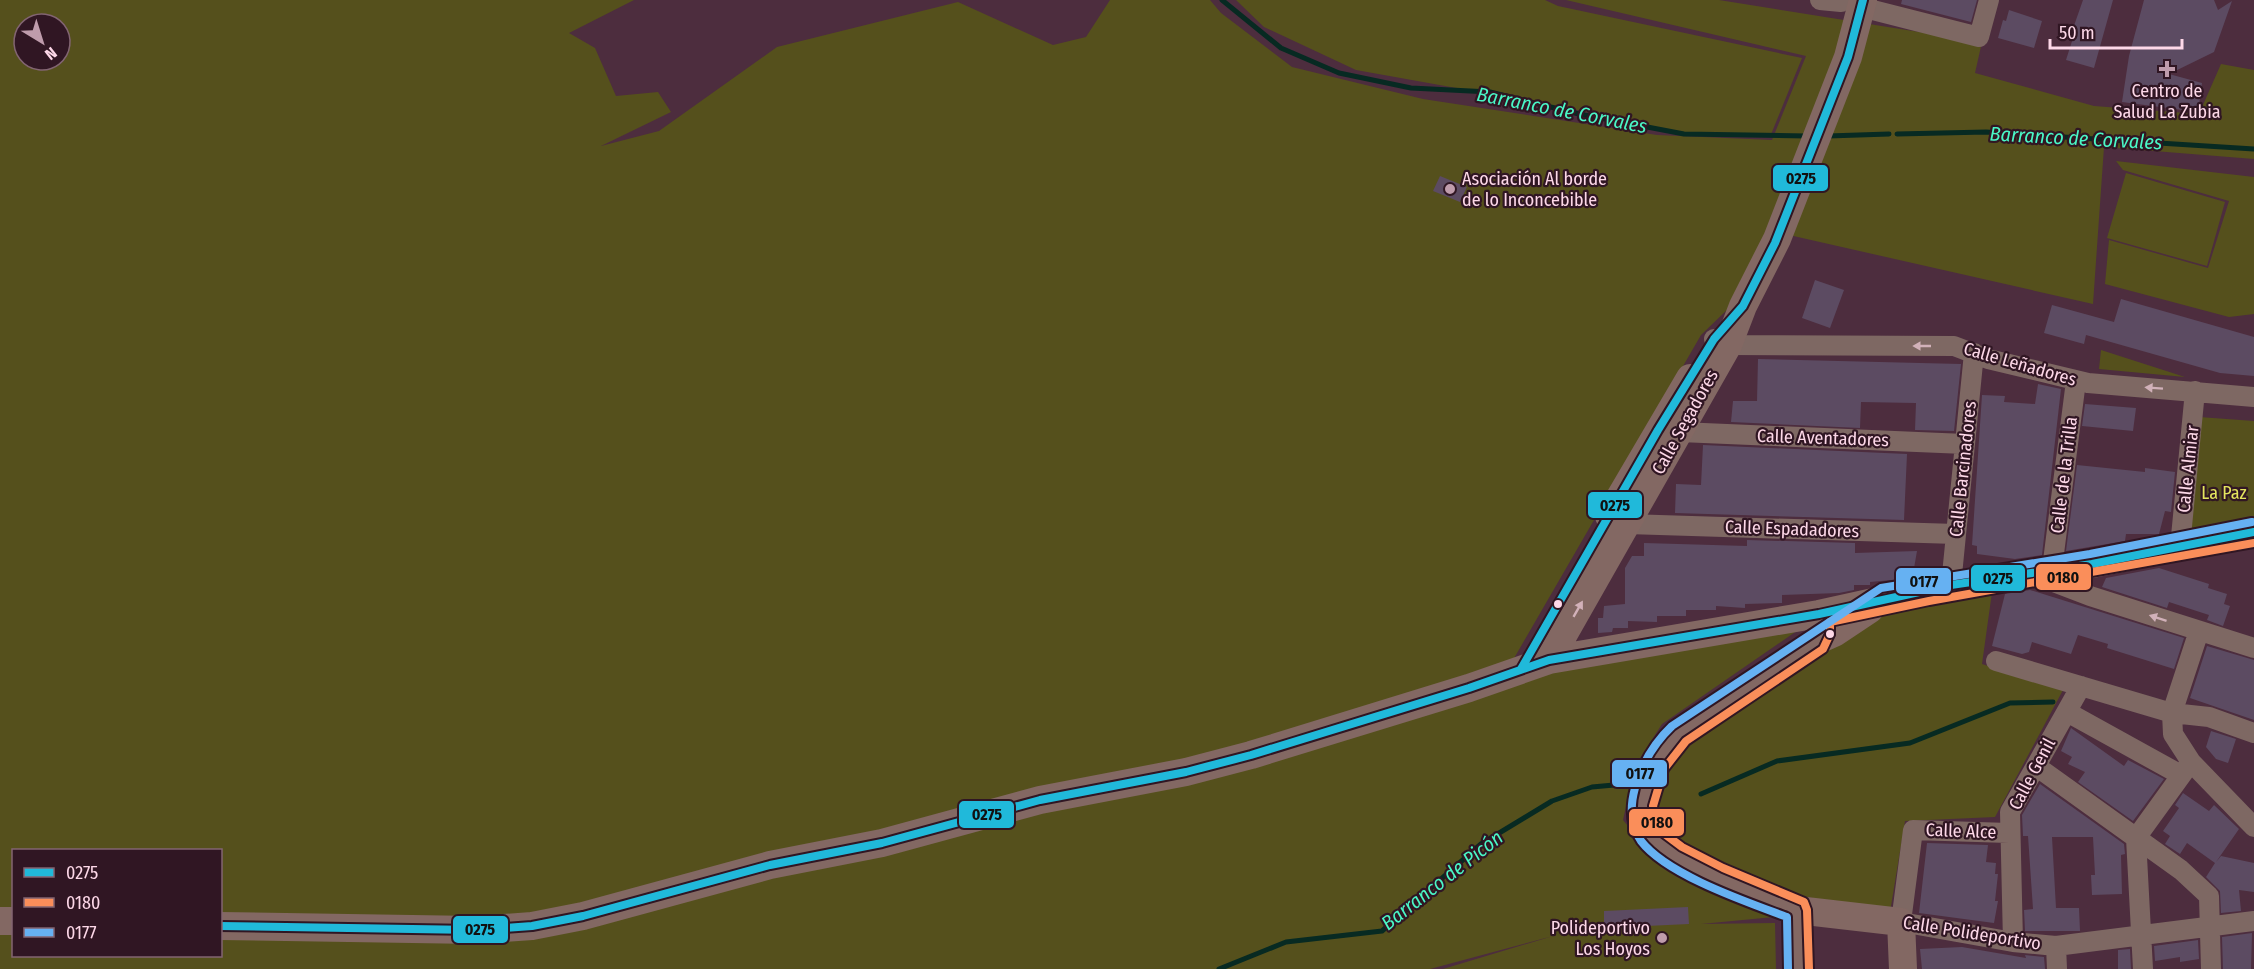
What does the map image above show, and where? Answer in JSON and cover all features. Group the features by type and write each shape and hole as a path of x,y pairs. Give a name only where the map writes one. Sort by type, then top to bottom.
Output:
{"street":[{"path":"1846,2 1979,37 1989,0"},
{"name":"Calle Segadores","path":"1521,669 1658,430 1721,342 1743,306 1777,239 1848,57 1846,2"},
{"name":"Calle Segadores","path":"1549,660 1680,432 1721,342"},
{"name":"Calle Leñadores","path":"1721,342 1954,346 2076,381 2254,397"},
{"name":"Calle Barcinadores","path":"1951,585 1974,353"},
{"name":"Calle de la Trilla","path":"2041,571 2076,381"},
{"name":"Calle Almiar","path":"2180,547 2195,391"},
{"name":"Calle Aventadores","path":"1680,432 1965,444"},
{"name":"Calle Espadadores","path":"1627,524 1956,534"},
{"path":"1951,585 2092,564 2254,532"},
{"path":"2090,596 2092,564"},
{"path":"2041,571 2090,596 2254,648"},
{"name":"Calle Polideportivo","path":"1951,585 1886,598 1826,625 1679,733 1661,751 1653,763 1642,803 1643,822 1651,836 1663,848 1763,897 1797,910 1901,922 2013,942 2056,946 2141,934 2209,921 2254,921"},
{"path":"222,926 475,930 532,926 583,916 770,865 882,843 1040,800 1186,772 1251,755 1469,688 1549,660 1826,625"},
{"path":"2186,768 2173,734 2172,713 2199,631"},
{"path":"1996,660 2172,713 2209,717 2254,733"},
{"name":"Calle Genil","path":"2013,942 2010,812 2081,686"},
{"path":"2067,712 2186,768 2254,827"},
{"path":"2036,766 2181,870 2209,896 2211,969"},
{"path":"2143,969 2136,838 2186,768"},
{"name":"Calle Alce","path":"1901,922 1913,830 2009,833"},
{"path":"1797,910 1799,969"},
{"path":"1901,922 1904,969"},
{"path":"2056,946 2057,969"}],"green space":[{"path":"0,0 634,0 569,33 595,48 616,96 658,92 671,112 601,146 659,131 777,47 958,2 1053,45 1086,37 1110,0 1210,0 1221,13 1292,67 1423,99 1657,135 1772,140 1806,56 1566,0 1719,0 1982,42 1975,73 2094,106 2199,114 2221,64 2254,70 2254,159 2104,147 2093,304 1767,230 1731,306 1701,335 1509,667 1801,628 1662,724 1635,766 1623,820 1640,841 1668,867 1774,917 1701,924 1775,923 1776,969 1443,969 1553,936 1430,969 0,969"},
{"path":"1236,0 1545,0 1558,6 1802,58 1770,137 1685,133 1568,108 1356,70 1264,27"},
{"path":"2116,161 2254,177 2254,314 2229,317 2105,284 2109,240 2208,268 2229,201 2123,170"},
{"path":"2126,173 2225,202 2207,266 2107,238"},
{"path":"2101,350 2185,377 2099,369"},
{"name":"La Paz","path":"2199,417 2254,421 2254,519 2190,530"},
{"path":"1993,585 1982,664 2063,690 1995,817 1905,821 1890,912 1768,890 1677,841 1659,822 1656,798 1664,770 1695,741 1882,610"}],"building":[{"path":"1902,0 1977,0 1971,22 1901,4"},
{"path":"2083,0 2113,0 2094,68 2066,60 2073,38 2070,37"},
{"name":"Centro de Salud La Zubia","path":"2144,0 2214,0 2218,10 2232,1 2214,52 2169,74 2202,83 2198,112 2122,102 2129,56"},
{"path":"2009,10 2042,21 2034,48 1998,38 2003,20 2006,21"},
{"name":"Asociación Al borde de lo Inconcebible","path":"1440,176 1467,187 1460,202 1433,191"},
{"path":"1815,280 1844,290 1830,328 1802,318"},
{"path":"2121,299 2254,337 2254,376 2220,373 2086,335 2084,344 2044,333 2052,305 2114,322"},
{"path":"1758,359 1961,364 1954,431 1915,430 1916,403 1861,402 1860,428 1731,422 1733,401 1757,401"},
{"path":"2038,384 2061,389 2042,555 2015,559 1977,554 1977,546 1972,545 1982,395 2005,396 2004,402 2035,404"},
{"path":"2085,404 2136,408 2133,431 2082,426"},
{"path":"1703,445 1907,454 1904,520 1675,513 1676,484 1701,485"},
{"path":"2077,465 2145,472 2145,468 2175,472 2171,512 2165,511 2159,534 2126,534 2125,541 2066,551"},
{"path":"1747,540 1855,543 1855,553 1917,551 1913,574 1902,574 1902,579 1870,582 1870,585 1854,585 1854,590 1839,593 1782,595 1782,603 1745,604 1745,608 1716,606 1716,610 1686,610 1686,616 1657,616 1657,622 1628,621 1628,628 1613,628 1612,632 1598,633 1598,618 1603,618 1604,606 1625,604 1625,568 1632,556 1644,556 1644,543 1747,546"},
{"path":"2159,568 2209,584 2208,588 2227,594 2224,604 2230,606 2223,626 2207,620 2209,615 2169,602 2167,608 2102,587 2106,578"},
{"path":"2030,590 2184,638 2174,669 2107,648 2108,644 2078,635 2071,654 2032,642 2029,652 2022,654 1992,646 2005,594"},
{"path":"2207,646 2254,660 2254,720 2190,698"},
{"path":"2071,728 2124,766 2128,760 2164,779 2133,821 2078,782 2085,772 2068,764 2072,757 2061,751"},
{"path":"2211,731 2236,739 2228,763 2216,759 2206,747"},
{"path":"2040,784 2124,844 2125,854 2121,855 2122,894 2092,895 2091,875 2095,875 2093,837 2052,837 2056,908 2079,908 2080,931 2025,931 2024,910 2033,909 2028,836 2023,836 2022,815"},
{"path":"2183,793 2209,811 2214,805 2239,829 2216,862 2221,856 2254,863 2254,892 2239,890 2241,911 2221,913 2220,891 2206,877 2215,863 2187,843 2180,854 2165,844 2170,836 2163,831 2179,808 2175,805"},
{"path":"1927,843 1988,845 1986,862 1996,863 1995,874 1998,874 1995,901 1998,901 1994,923 1919,913"},
{"path":"1688,907 1689,924 1604,928 1604,911"},
{"path":"2252,933 2251,969 2223,969 2222,937"},
{"path":"2198,940 2199,959 2180,962 2180,957 2155,961 2154,946"},
{"path":"1962,947 2026,958 2025,955 2044,957 2045,969 1922,969 1920,949"},
{"path":"2130,949 2131,969 2118,969 2118,950"}],"waterway":[{"name":"Barranco de Corvales","path":"1222,0 1281,48 1339,73 1411,88 1490,92 1579,114 1684,134 1807,136"},
{"name":"Barranco de Corvales","path":"1897,134 1986,132 2254,149"},
{"name":"Barranco de Corvales","path":"1828,136 1889,134"},
{"name":"Barranco de Picón","path":"1701,794 1777,761 1910,743 2010,703 2053,702"},
{"name":"Barranco de Picón","path":"1219,969 1286,942 1382,931 1481,844 1552,801 1592,787 1625,784"}],"transit line":[{"name":"0275","path":"1521,669 1658,430 1714,339 1743,306 1775,243 1848,57 1863,0"},
{"name":"0177","path":"1788,969 1787,917 1688,876 1653,853 1637,835 1632,808 1638,779 1654,747 1672,726 1881,588 2090,554 2252,522"},
{"name":"0275","path":"222,926 475,930 532,926 583,916 770,865 882,843 1040,800 1186,772 1251,755 1469,688 1549,660 1819,614 1951,585 2092,564 2254,532"},
{"name":"0180","path":"1809,969 1807,910 1804,902 1723,868 1682,847 1658,829 1653,806 1664,769 1686,741 1823,649 1830,634 1830,622 1929,601 2254,543"}],"place":[{"name":"Centro de Salud La Zubia","path":"2167,69"},
{"name":"Asociación Al borde de lo Inconcebible","path":"1450,189"},
{"name":"Polideportivo Los Hoyos","path":"1662,938"}]}
